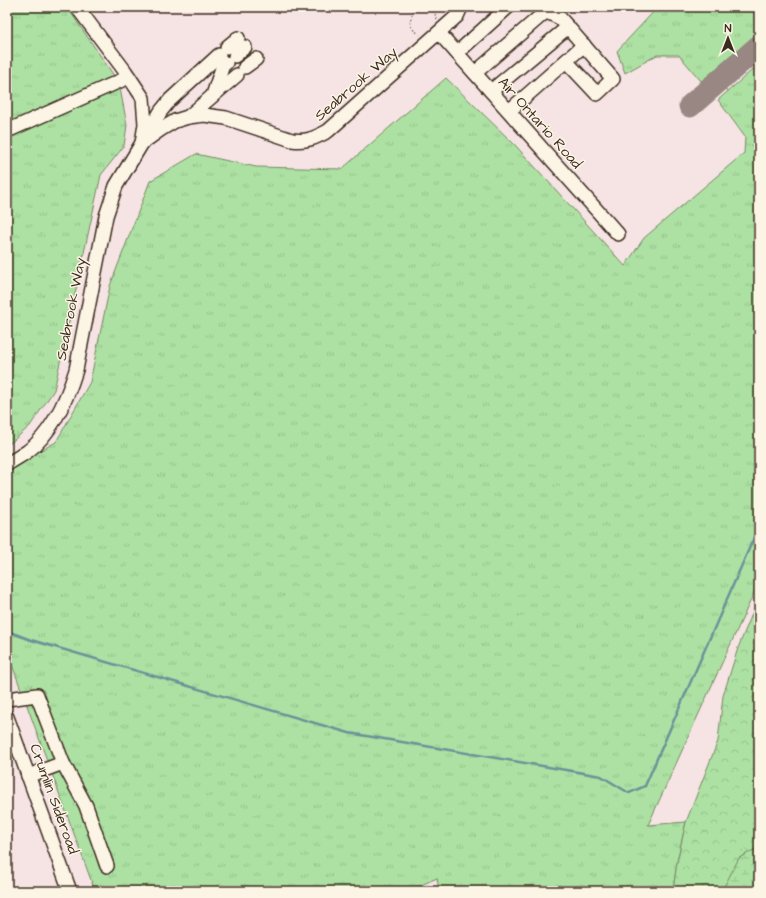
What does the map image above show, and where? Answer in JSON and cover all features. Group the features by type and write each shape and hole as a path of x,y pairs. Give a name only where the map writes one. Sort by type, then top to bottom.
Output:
{"street":[{"name":"Seabrook Way","path":"7,464 29,451 42,438 50,428 70,392 76,370 106,216 116,186 142,143 145,124 143,98 77,7"},
{"name":"Seabrook Way","path":"142,143 160,130 188,117 204,115 216,116 292,140 300,141 313,139 328,131 438,27 458,16 461,7"},
{"path":"457,53 508,7"},
{"path":"475,73 544,13 549,12 560,18 613,79 597,94 566,61"},
{"name":"Air Ontario Road","path":"438,27 457,53 618,234"},
{"path":"491,91 568,27"},
{"path":"142,143 161,111 170,100 227,55 241,42"},
{"path":"509,111 584,45"},
{"path":"212,96 227,55"},
{"path":"143,98 154,108 161,111 188,117 256,59"},
{"path":"7,131 129,77"},
{"path":"7,699 37,695 63,763 86,806 107,866"},
{"name":"Crumlin Sideroad","path":"7,717 70,891"},
{"path":"28,776 63,763"}],"path":[{"path":"419,7 415,8 410,18 410,22 414,30 422,34"},
{"path":"427,7 433,10"},
{"path":"432,7 437,17 438,27"}],"green space":[{"path":"7,7 67,7 119,83 127,125 124,146 101,175 54,390 30,426 7,446"},
{"path":"658,7 750,7 757,16 754,41 701,81 679,55 657,55 625,73 617,51"},
{"path":"759,64 759,582 648,825 686,822 677,862 673,891 439,891 437,878 412,889 411,891 95,891 7,651 7,469 56,442 90,382 110,286 150,181 196,154 256,167 342,169 446,78 515,145 625,266 644,238 744,153 745,137 718,100"},
{"path":"759,597 759,891 673,891 677,862 686,822 718,741 723,696 738,648"},
{"path":"759,847 759,891 724,891 724,887 739,858"}],"waterway":[{"path":"7,631 31,640 349,733 601,776 629,793 645,786 759,526"}],"taxiway":[{"path":"690,106 759,46"}]}
